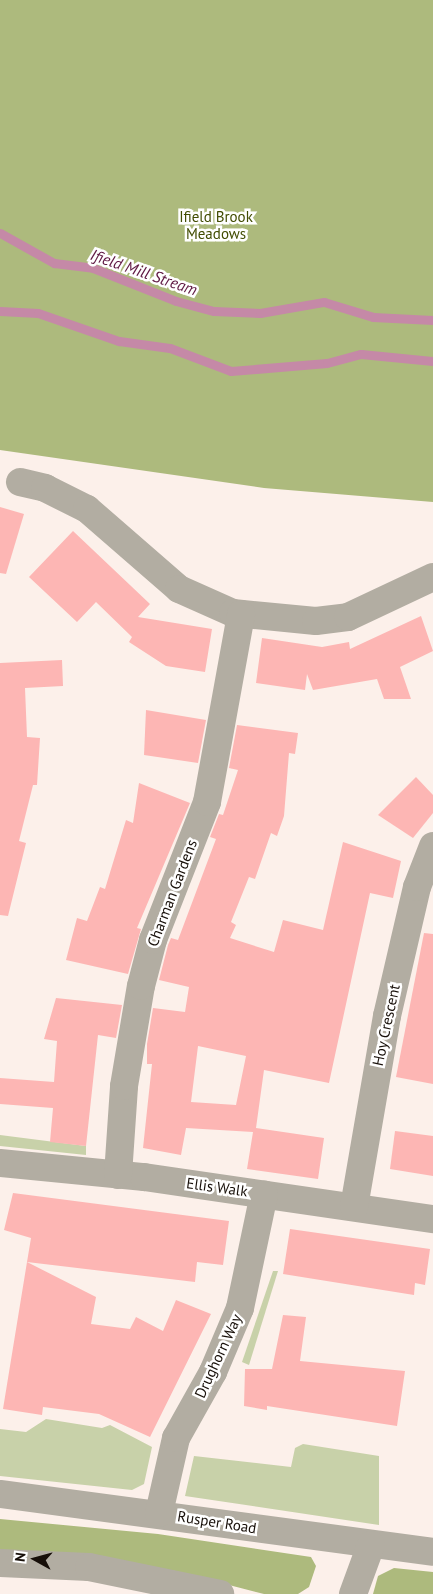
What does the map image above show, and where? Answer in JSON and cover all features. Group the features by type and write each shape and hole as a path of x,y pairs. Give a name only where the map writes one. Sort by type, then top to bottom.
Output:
{"street":[{"path":"20,482 45,488 87,509 179,589 207,605 241,614 316,621 348,617 433,577"},
{"name":"Charman Gardens","path":"118,1175 124,1086 141,986 153,940 207,802 241,614"},
{"name":"Hoy Crescent","path":"354,1207 387,1016 417,887 433,846"},
{"name":"Ellis Walk","path":"0,1163 118,1175 433,1219"},
{"name":"Drughorn Way","path":"159,1513 176,1438 213,1372 240,1308 264,1194"},
{"name":"Rusper Road","path":"0,1494 159,1513 371,1545 433,1552"},
{"path":"353,1594 371,1545"},
{"path":"0,1563 90,1567 220,1594"}],"green space":[{"name":"Ifield Brook Meadows","path":"0,0 433,0 433,502 264,488 0,450"},
{"path":"0,1135 86,1146 86,1155 0,1146"},
{"path":"273,1271 278,1271 249,1365 242,1362"},
{"path":"46,1419 102,1428 110,1425 152,1447 144,1484 132,1490 0,1476 0,1429 26,1432"},
{"path":"303,1444 379,1456 379,1525 185,1496 194,1456 291,1467 295,1448"},
{"path":"0,1519 158,1534 311,1557 316,1566 309,1587 298,1594 264,1594 175,1571 0,1554"},
{"path":"394,1568 433,1572 433,1594 373,1594 378,1576"}],"building":[{"path":"0,507 24,514 6,574 0,573"},
{"path":"73,531 150,604 138,617 212,629 205,672 166,666 129,642 132,637 96,602 77,622 29,577"},
{"path":"421,616 433,651 400,667 411,699 384,699 377,679 313,690 307,674 305,690 256,683 262,638 322,647 349,642 350,649"},
{"path":"62,660 63,686 25,688 27,737 40,738 37,785 33,785 19,841 26,843 8,916 0,915 0,663"},
{"path":"146,710 206,720 198,763 144,755"},
{"path":"237,725 298,733 295,754 289,753 284,816 277,836 271,833 255,879 249,877 231,922 236,925 230,938 274,952 283,920 323,930 343,842 401,861 393,898 370,893 329,1083 264,1070 256,1128 324,1138 318,1179 247,1169 253,1132 186,1128 181,1155 143,1148 152,1064 147,1064 147,1044 153,1008 185,1012 189,987 159,980 168,945 171,938 178,940 216,839 210,837 219,814 223,815 238,770 229,768","holes":["198,1046 246,1056 236,1105 191,1102"]},
{"path":"416,777 433,795 433,813 413,838 378,815"},
{"path":"139,783 190,803 137,928 141,929 128,974 66,960 77,918 87,921 100,887 105,889 126,820 133,823"},
{"path":"424,933 433,934 433,1084 396,1077"},
{"path":"56,998 122,1005 116,1038 98,1035 86,1146 50,1142 53,1108 0,1104 0,1078 54,1082 57,1041 44,1039"},
{"path":"395,1131 433,1136 433,1176 390,1169"},
{"path":"13,1193 229,1221 223,1265 197,1262 195,1282 27,1262 31,1238 4,1230"},
{"path":"290,1229 430,1249 425,1285 415,1283 414,1295 283,1274"},
{"path":"27,1262 96,1297 91,1324 130,1329 136,1317 163,1331 176,1300 211,1314 150,1437 99,1414 43,1407 42,1415 3,1409"},
{"path":"283,1315 306,1317 300,1361 405,1371 397,1426 267,1406 267,1410 244,1406 245,1369 272,1369"}],"waterway":[{"name":"Ifield Mill Stream","path":"0,233 54,263 93,268 176,301 214,311 260,313 324,302 373,317 433,320"},
{"path":"0,311 38,313 119,341 170,348 231,371 327,363 361,354 433,361"}]}
